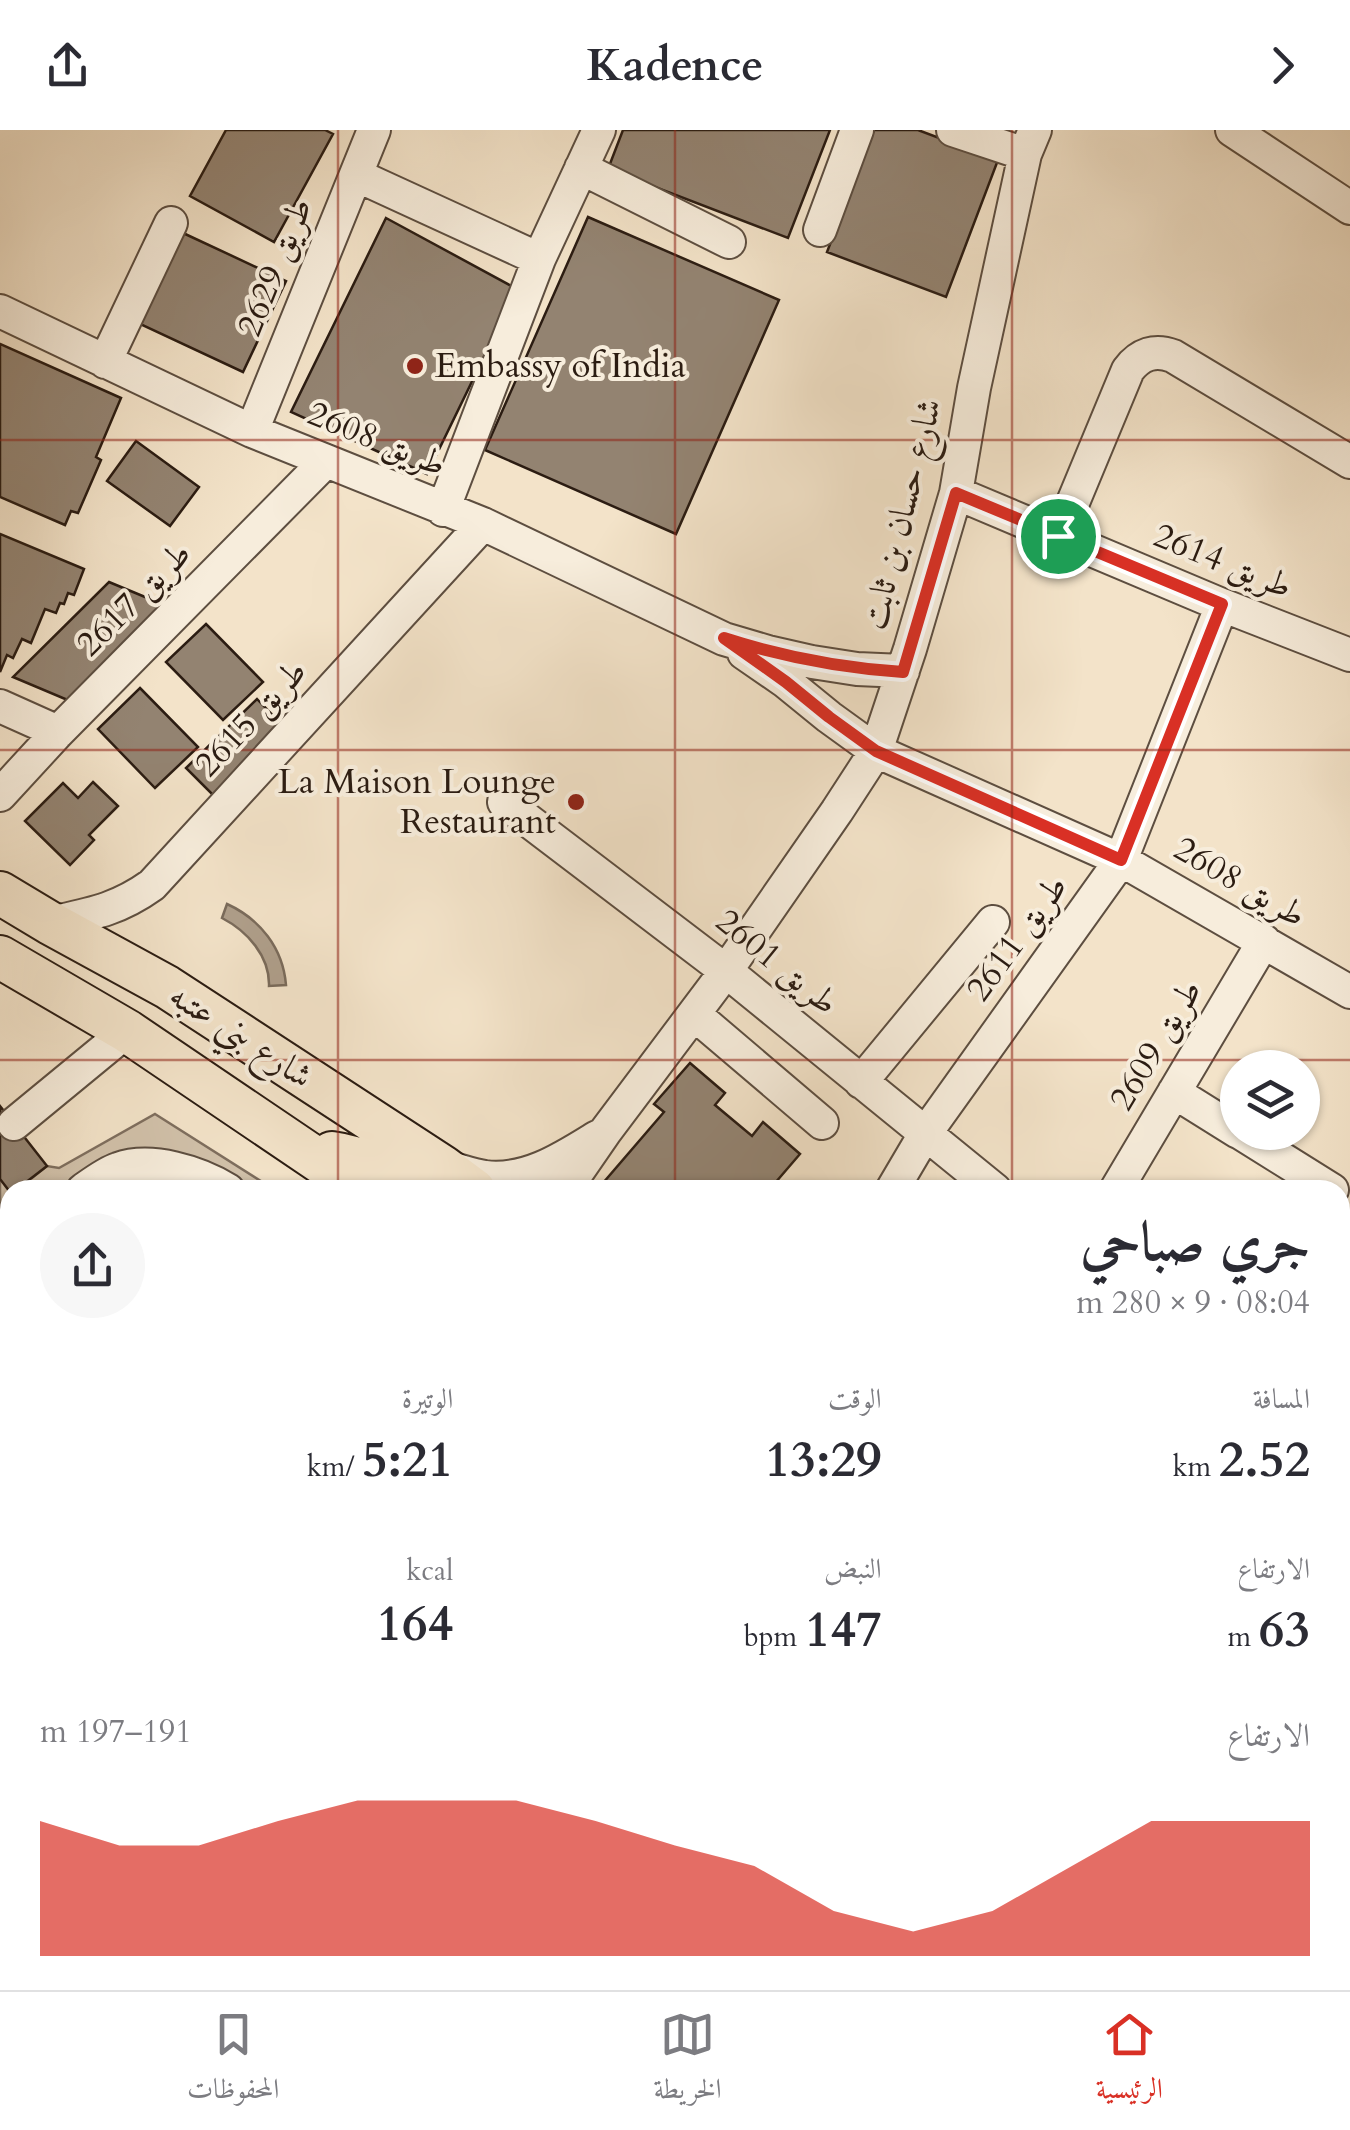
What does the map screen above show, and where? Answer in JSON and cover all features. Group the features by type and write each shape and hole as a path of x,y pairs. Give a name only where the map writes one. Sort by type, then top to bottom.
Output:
{"main road":[{"name":"شارع بني عتبه","path":"0,893 167,988 442,1180"},
{"name":"شارع بني عتبه","path":"0,957 128,1031 347,1180"},
{"path":"128,1031 167,988"},
{"path":"306,1152 355,1157 391,1174 432,1180"}],"street":[{"path":"442,510 535,306 539,259 599,130"},
{"path":"820,230 857,130"},
{"path":"953,130 1030,142"},
{"path":"1232,130 1350,208"},
{"name":"طريق 2629","path":"252,431 370,131"},
{"name":"شارع حسان بن ثابت","path":"572,1180 726,971 876,751 956,493 974,388 1030,142"},
{"path":"581,168 729,242"},
{"path":"356,174 539,259"},
{"path":"105,362 171,223"},
{"name":"طريق 2608","path":"0,311 252,431 483,524 724,638 812,662 903,672"},
{"path":"1058,536 1128,370 1153,352 1173,356 1350,462"},
{"name":"طريق 2617","path":"0,795 326,462"},
{"name":"طريق 2614","path":"956,493 1350,655"},
{"name":"طريق 2615","path":"50,924 128,902 152,885 483,524"},
{"name":"طريق 2611","path":"898,1180 925,1134 1121,860 1222,604"},
{"name":"طريق 2608","path":"724,638 876,751 1121,860 1350,992"},
{"path":"0,706 58,732"},
{"name":"طريق 2601","path":"504,802 726,971 982,1180"},
{"path":"861,1082 992,922"},
{"name":"طريق 2609","path":"1122,1180 1264,941"},
{"path":"694,1014 822,1123"},
{"path":"14,1124 128,1031"},
{"path":"1174,1092 1220,1121"},
{"name":"شارع حسان بن ثابت","path":"461,1180 526,1174 605,1132"},
{"path":"1267,1150 1316,1180"},
{"path":"98,1180 118,1168 144,1166 170,1167 207,1180"}],"shaded area":[{"path":"227,904 250,918 268,936 280,959 286,985 269,986 266,965 255,946 222,918"},
{"path":"155,1114 259,1180 0,1180 0,1138 32,1178 47,1166 59,1168"}],"building":[{"path":"226,130 325,130 333,134 274,242 190,196"},
{"path":"623,130 830,130 788,238 608,169"},
{"path":"874,130 918,130 998,160 946,297 827,252"},
{"path":"588,217 779,300 676,534 485,450"},
{"path":"386,218 517,289 427,474 291,412"},
{"path":"183,233 286,281 243,372 140,324"},
{"path":"0,344 121,398 78,513 71,511 65,525 0,497"},
{"path":"136,441 199,487 170,526 107,481"},
{"path":"0,534 84,569 74,595 68,593 56,613 45,609 31,643 22,639 13,658 7,655 0,672"},
{"path":"109,582 174,609 77,704 13,677"},
{"path":"206,624 263,682 223,720 166,662"},
{"path":"140,688 198,747 155,788 98,729"},
{"path":"257,699 287,730 217,799 186,768"},
{"path":"93,782 118,806 89,835 94,840 70,865 25,821 63,783 78,798"},
{"path":"690,1063 725,1093 715,1105 752,1136 763,1122 800,1154 778,1180 606,1180 664,1112 654,1104"},
{"path":"0,1106 47,1166 29,1180 0,1179"}],"place":[{"name":"Embassy of India","path":"415,366"},
{"name":"La Maison Lounge Restaurant","path":"576,802"}],"route":[{"path":"956,493 1058,536 1222,604 1121,860 876,751 724,638 812,662 903,672 956,493"}]}
